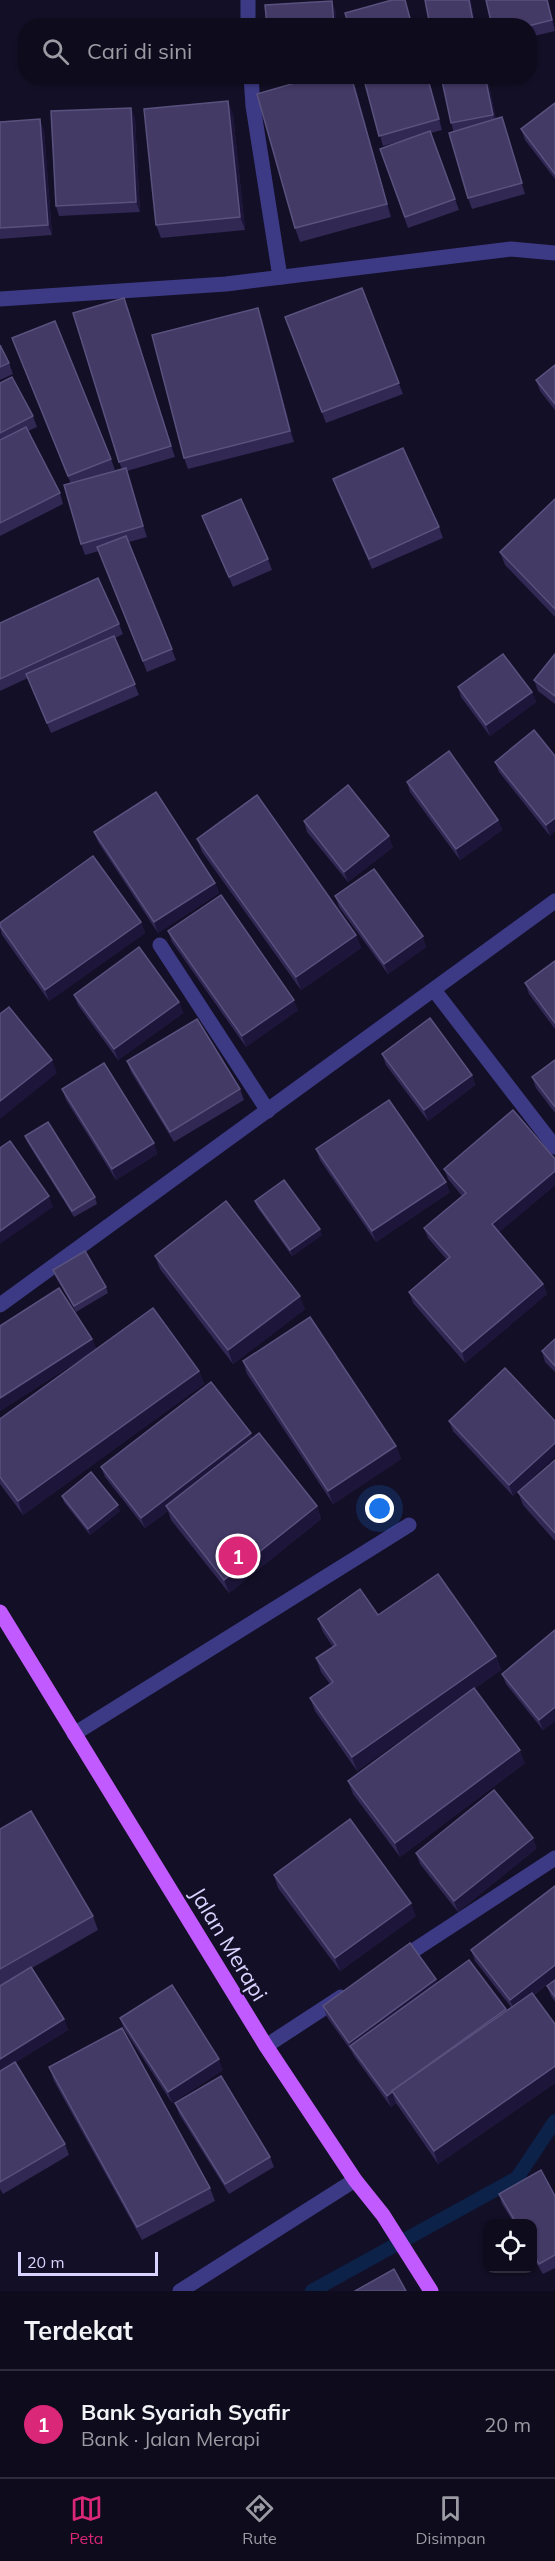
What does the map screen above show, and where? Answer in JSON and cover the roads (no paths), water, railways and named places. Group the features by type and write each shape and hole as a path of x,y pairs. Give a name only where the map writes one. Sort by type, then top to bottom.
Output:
{"main road":[{"name":"Jalan Merapi","path":"0,1612 266,2046 355,2180 383,2215 431,2291"}],"street":[{"path":"248,0 248,18"},
{"path":"252,84 280,278"},
{"path":"0,299 226,284 511,249 555,253"},
{"path":"0,1305 555,901"},
{"path":"160,945 268,1112"},
{"path":"434,990 555,1147"},
{"path":"75,1734 409,1525"},
{"path":"385,1968 555,1858"},
{"path":"266,2046 356,1988"},
{"path":"180,2291 355,2180"}],"waterway":[{"path":"312,2291 517,2178 555,2121"}],"place":[{"name":"Bank Syariah Syafir","path":"238,1556"}]}
